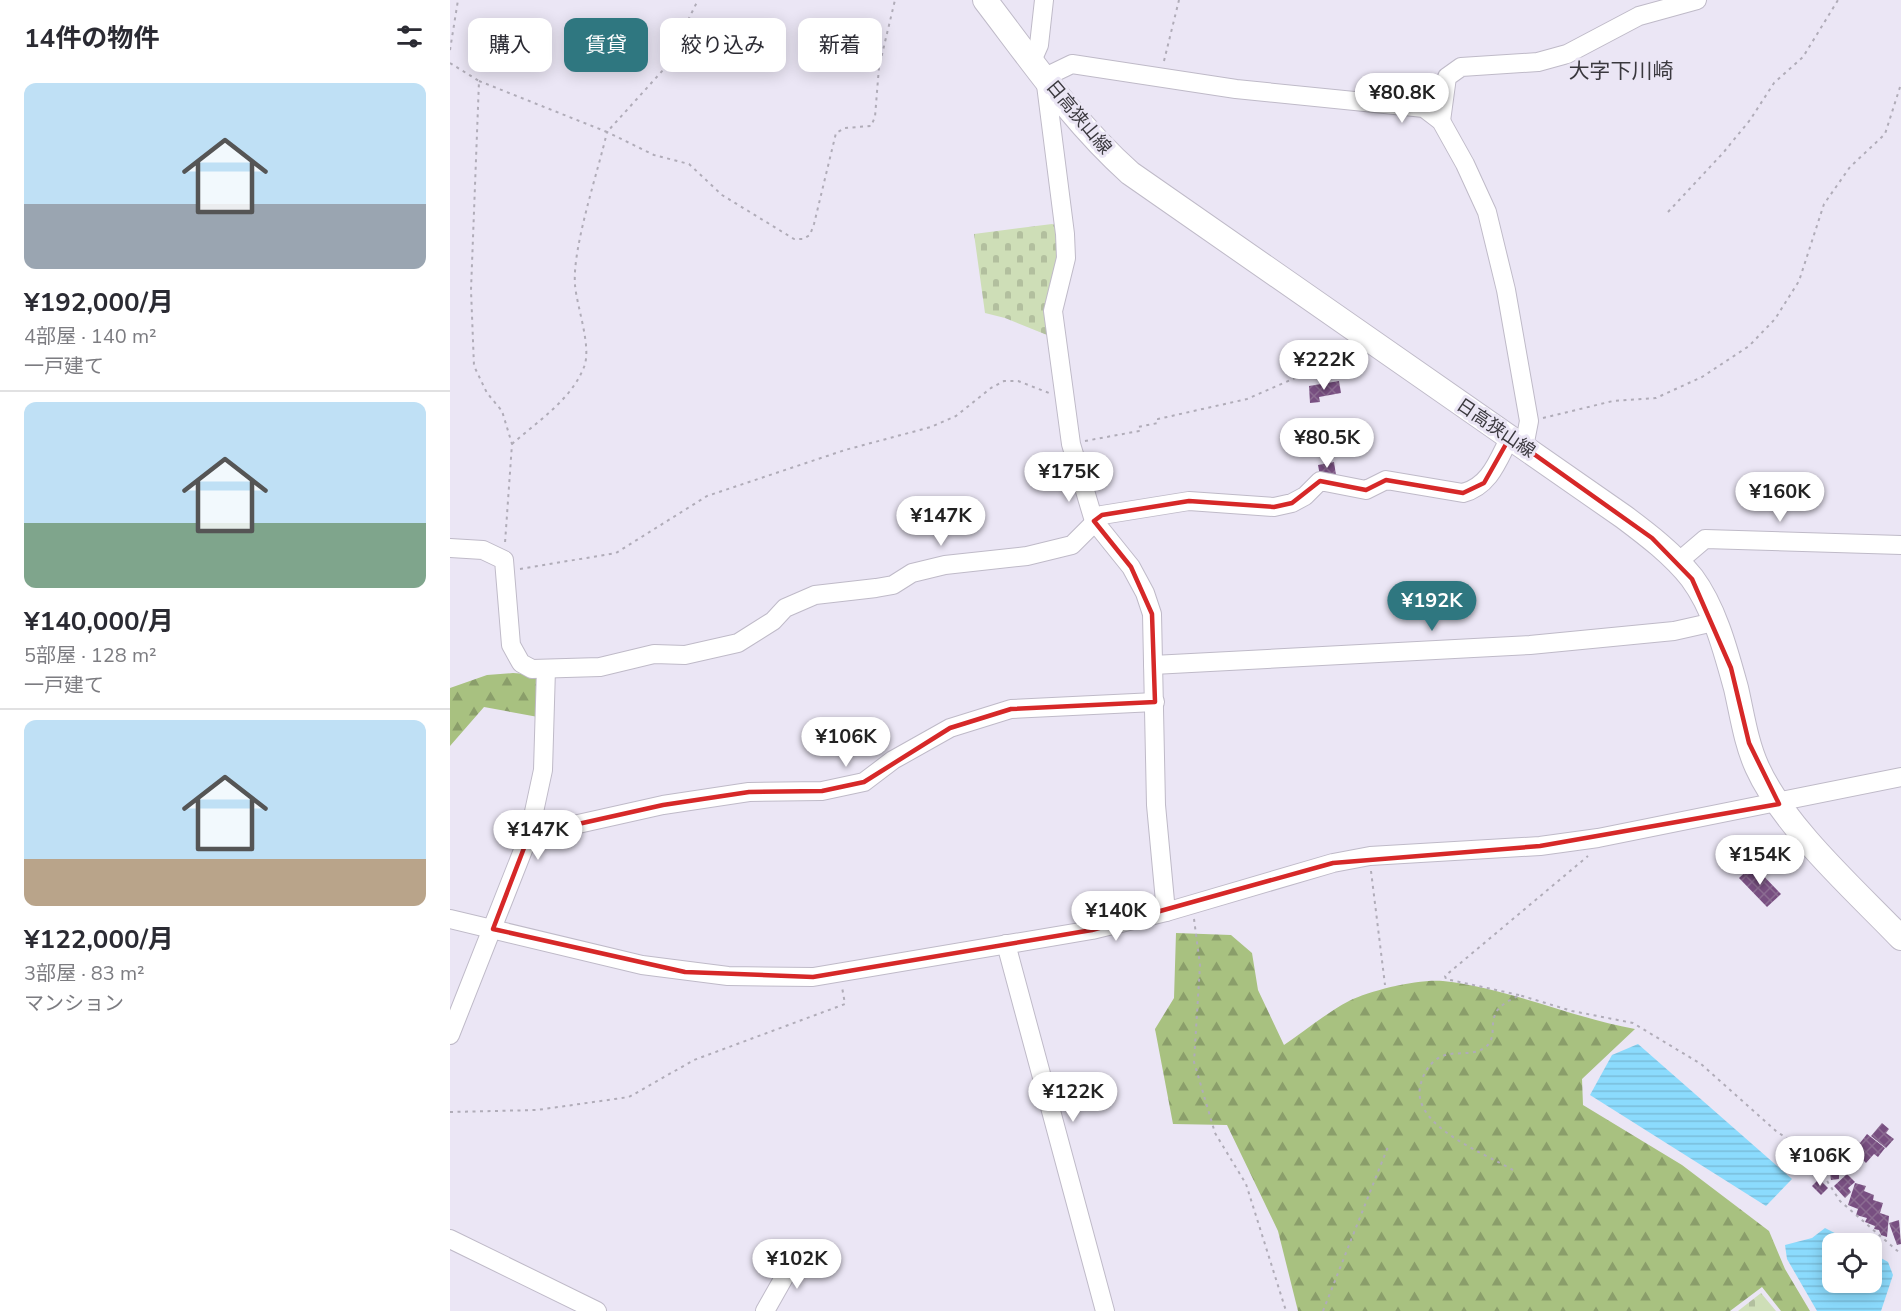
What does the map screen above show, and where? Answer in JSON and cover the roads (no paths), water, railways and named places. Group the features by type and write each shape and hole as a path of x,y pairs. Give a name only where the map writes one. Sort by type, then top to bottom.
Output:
{"main road":[{"name":"日高狭山線","path":"986,0 1094,139 1130,173 1624,517 1678,562 1704,599 1714,622 1731,668 1756,766 1779,804 1901,938"}],"street":[{"path":"1044,0 1039,69 1065,234 1066,258 1053,311 1063,398 1071,444 1094,521 1131,567 1145,593 1152,614 1156,806 1166,912"},
{"path":"1441,121 1447,77 1461,67 1538,62 1568,54 1640,16 1697,0"},
{"path":"450,548 483,550 505,565 513,653 521,663 532,669 615,665 654,654 685,656 738,643 773,621 785,608 815,595 893,585 912,573 945,565 1027,556 1072,545 1102,515 1189,501 1274,507 1292,503 1305,496 1320,481 1366,490 1386,480 1463,493 1484,483 1517,442 1528,421 1506,290 1486,212 1465,164 1441,121 1424,108 1236,89 1072,64 1039,69"},
{"path":"1678,562 1704,539 1901,545"},
{"path":"1153,665 1530,645 1674,631 1714,622"},
{"path":"450,1035 529,835 543,770 546,669"},
{"path":"529,835 663,805 749,792 822,791 864,782 893,760 950,728 1011,709 1155,702"},
{"path":"450,919 642,965 685,972 768,978 813,977 1092,930 1191,905 1322,865 1370,856 1540,846 1599,838 1779,804 1901,777"},
{"path":"1006,944 1105,1311"},
{"path":"450,1239 597,1311"},
{"path":"765,1311 799,1251"}],"water":[{"path":"1638,1044 1792,1179 1766,1206 1590,1095 1612,1055"},
{"path":"1825,1228 1835,1233 1822,1233 1822,1293 1882,1293 1882,1259 1888,1262 1893,1275 1881,1311 1817,1311 1787,1259 1785,1245 1812,1238"}],"district":[{"name":"大字下川崎","path":"1621,71"}]}
